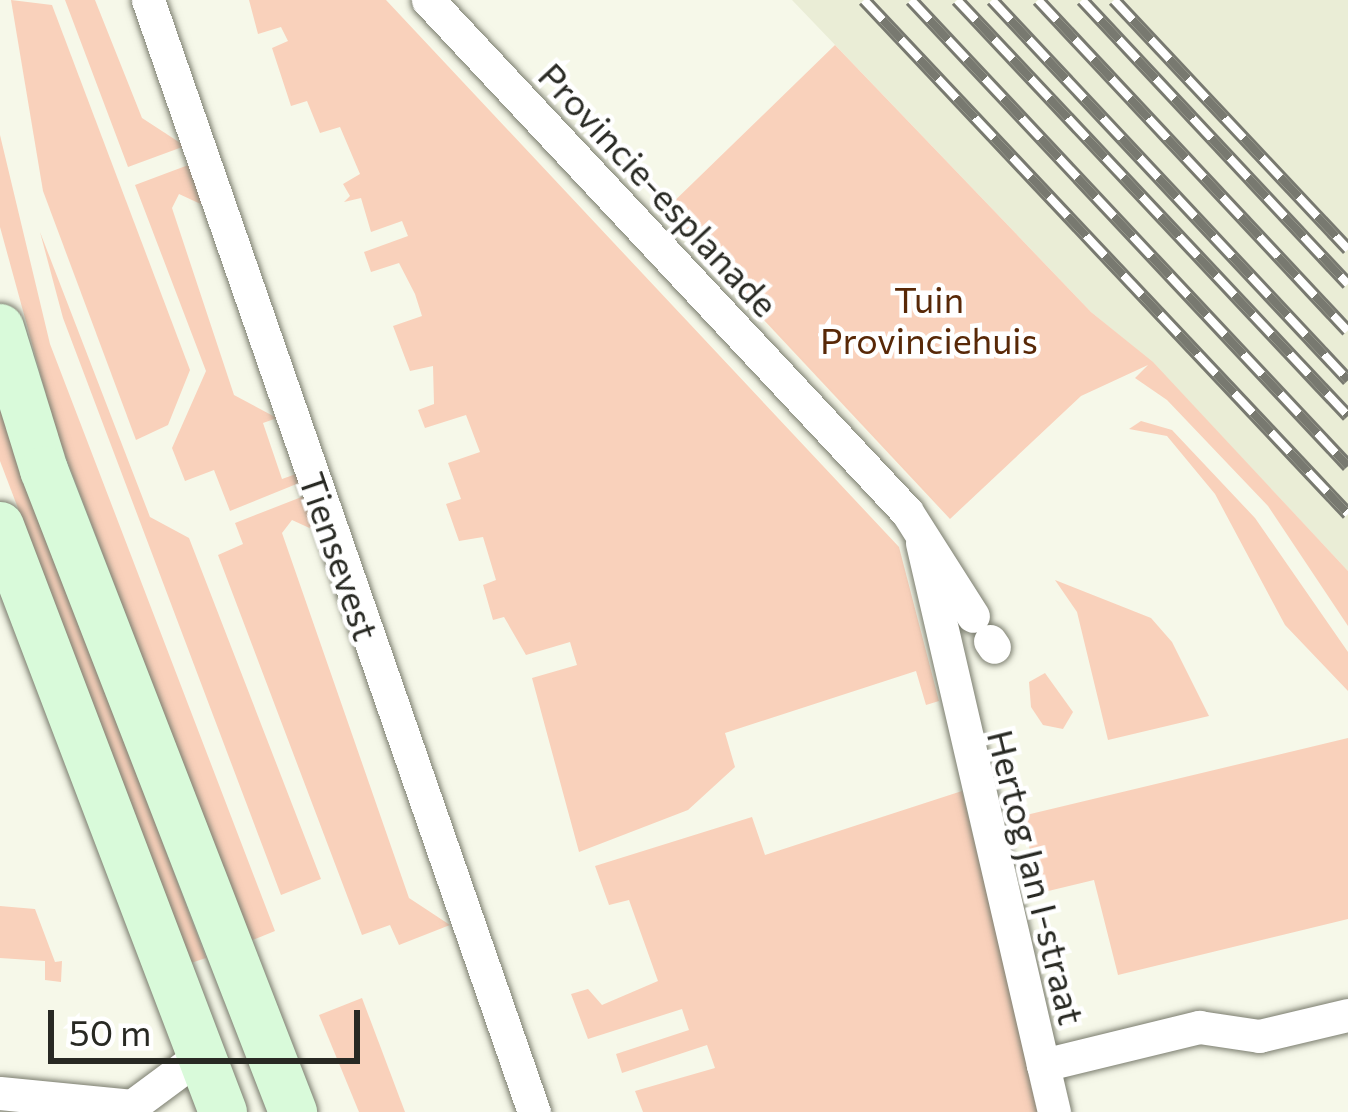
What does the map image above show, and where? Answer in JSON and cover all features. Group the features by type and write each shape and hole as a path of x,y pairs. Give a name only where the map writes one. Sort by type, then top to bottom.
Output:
{"main road":[{"path":"0,328 44,470 293,1112"},
{"path":"0,526 223,1112"}],"street":[{"name":"Tiensevest","path":"148,0 534,1112"},
{"name":"Provincie-esplanade","path":"428,0 907,512 922,543 986,635"},
{"name":"Hertog Jan I-straat","path":"922,543 1043,1065 1198,1027 1259,1036 1348,1015"},
{"path":"0,1093 133,1106 201,1054"},
{"path":"1043,1065 1054,1112"}],"shaded area":[{"path":"792,0 1348,0 1348,571 1153,363 1091,312"}],"green space":[{"path":"11,0 52,5 190,370 168,425 136,440 43,191"},
{"path":"65,0 95,0 142,118 185,146 128,167"},
{"path":"249,0 386,0 899,547 939,701 926,705 916,671 725,733 735,767 688,810 579,852 532,678 577,665 570,642 526,655 504,617 493,620 483,585 496,580 483,537 459,541 446,504 461,499 448,463 480,452 466,415 425,428 418,410 434,404 433,366 410,371 393,326 422,316 415,294 399,263 371,272 364,252 408,236 402,221 371,232 361,198 344,202 350,196 343,184 360,174 340,127 320,133 307,101 291,106 272,48 288,41 281,27 258,34"},
{"name":"Tuin Provinciehuis","path":"835,45 1091,312 1153,362 1348,571 1348,626 1268,506 1167,400 1135,378 1148,365 1081,396 950,519 663,212"},
{"path":"0,135 50,344 275,931 250,941 56,431 0,227"},
{"path":"191,164 205,206 179,194 172,208 234,395 277,418 263,423 282,479 296,474 299,483 230,511 214,470 185,481 172,448 206,371 135,185"},
{"path":"40,232 150,517 189,538 321,879 281,895 63,318"},
{"path":"0,410 206,958 191,963 0,461"},
{"path":"1141,421 1172,430 1255,518 1348,652 1348,691 1285,625 1215,494 1167,436 1129,429"},
{"path":"304,496 316,531 292,520 282,533 409,898 450,925 399,945 390,925 362,935 218,555 243,544 235,523"},
{"path":"1055,580 1151,618 1172,642 1209,716 1108,740 1077,612"},
{"path":"1045,673 1073,712 1063,729 1043,725 1031,707 1029,682"},
{"path":"1348,738 1348,919 1118,975 1094,880 1040,893 1022,816"},
{"path":"962,791 1040,1112 643,1112 635,1091 715,1068 707,1045 622,1073 616,1054 689,1030 682,1009 588,1039 571,994 588,989 602,1005 658,981 629,900 609,905 595,866 752,817 765,855"},
{"path":"0,906 35,909 55,962 62,961 61,982 45,980 45,961 0,958"},
{"path":"362,998 405,1112 359,1112 319,1015"}],"railway":[{"path":"864,0 1348,514"},
{"path":"911,0 1348,466"},
{"path":"957,0 1348,416"},
{"path":"992,0 1348,380"},
{"path":"1038,0 1348,331"},
{"path":"1082,0 1348,284"},
{"path":"1114,0 1348,249"}]}
